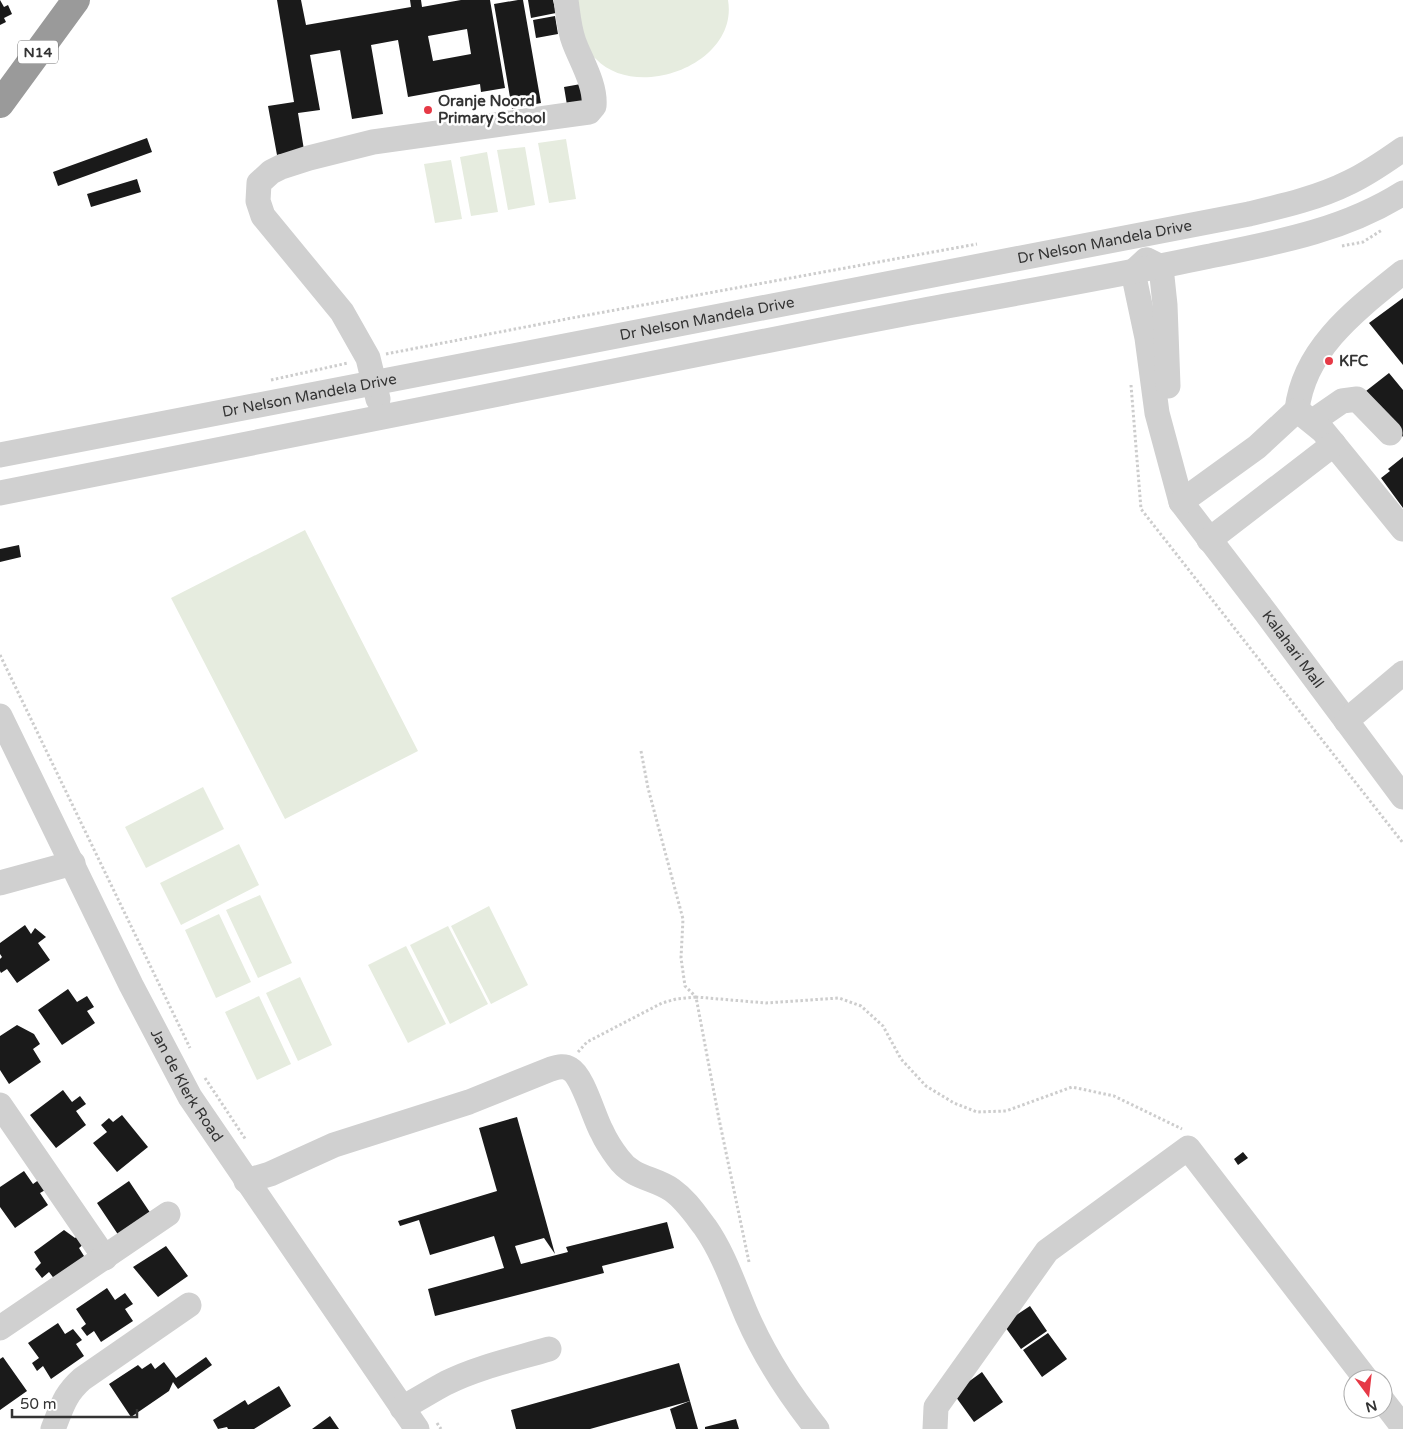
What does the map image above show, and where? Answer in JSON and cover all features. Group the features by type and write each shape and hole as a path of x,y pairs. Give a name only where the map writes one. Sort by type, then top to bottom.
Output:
{"highway":[{"name":"N14","path":"0,104 76,0"}],"street":[{"path":"382,416 368,358 342,312 264,216 258,201 259,183 271,172 281,168 309,158 373,142 589,112 594,106 594,98 586,70 573,41 566,0"},
{"name":"Dr Nelson Mandela Drive","path":"0,455 1249,214 1323,194 1375,169 1403,149"},
{"path":"0,493 1147,266 1202,258 1321,231 1367,214 1403,193"},
{"path":"1147,266 1198,225"},
{"path":"1086,245 1147,266"},
{"path":"1165,305 1176,281 1202,258"},
{"name":"Kalahari Mall","path":"1147,266 1165,305 1169,405 1166,443"},
{"name":"Kalahari Mall","path":"1147,266 1147,338 1157,413 1181,502 1403,797"},
{"path":"1403,272 1369,299 1330,337 1317,354 1298,394 1305,415 1334,444 1403,529"},
{"path":"1181,502 1305,415 1342,400 1357,399 1390,433"},
{"path":"1209,540 1334,444"},
{"path":"1346,721 1403,673"},
{"name":"Jan de Klerk Road","path":"0,716 131,985 190,1097 246,1181 411,1403 417,1429"},
{"path":"0,883 73,863"},
{"path":"246,1181 270,1174 334,1145 469,1102 551,1069 564,1067 570,1069 581,1081 601,1132 625,1168 636,1175 672,1190 686,1202 706,1228 719,1250 748,1318 774,1370 817,1429"},
{"path":"0,1106 106,1258"},
{"path":"935,1429 936,1407 1047,1251 1188,1148 1358,1369"},
{"path":"0,1328 106,1258 168,1214"},
{"path":"53,1429 65,1397 71,1389 82,1379 189,1305"},
{"path":"411,1403 446,1383 461,1377 487,1367 549,1349"},
{"path":"1393,1414 1403,1427"}],"path":[{"path":"261,382 368,358 577,317 986,242"},
{"path":"0,655 193,1056"},
{"path":"641,751 648,788 683,919 681,958 685,986 696,997 749,1266"},
{"path":"564,1067 587,1042 662,1003 676,999 696,997 766,1003 839,998 860,1006 884,1026 901,1059 926,1086 954,1103 977,1112 1006,1110 1072,1087 1114,1096 1189,1133 1188,1148"},
{"path":"202,1073 249,1143"},
{"path":"411,1403 441,1429"}],"shaded area":[{"path":"573,0 728,0 727,23 718,42 702,58 682,70 659,76 635,77 614,71 588,51 583,40"},
{"path":"566,139 576,199 549,203 538,143"},
{"path":"525,147 535,205 508,210 497,150"},
{"path":"487,152 498,212 471,216 460,157"},
{"path":"451,160 462,219 435,223 424,164"},
{"path":"305,530 418,751 285,819 171,598"},
{"path":"203,787 224,829 146,868 125,827"},
{"path":"239,844 259,885 181,925 160,883"},
{"path":"260,895 292,963 258,978 226,910"},
{"path":"489,906 528,985 491,1004 451,926"},
{"path":"219,914 251,982 216,998 185,930"},
{"path":"448,926 488,1004 450,1024 410,945"},
{"path":"406,946 446,1024 408,1043 368,965"},
{"path":"300,977 332,1045 298,1061 266,993"},
{"path":"259,996 291,1064 257,1080 225,1012"}],"building":[{"path":"0,0 4,7 8,5 12,14 4,18 6,22 0,25"},
{"path":"277,0 301,0 306,25 411,7 410,0 421,0 422,7 461,0 490,0 505,88 481,92 480,84 408,97 398,40 371,45 383,114 352,119 340,50 310,55 320,110 298,113 304,150 277,155 268,106 294,102","holes":["467,29 471,54 433,61 428,36"]},
{"path":"523,0 541,103 512,109 494,4"},
{"path":"528,0 553,0 556,13 531,18"},
{"path":"555,16 558,34 536,38 533,20"},
{"path":"581,84 585,108 568,111 564,87"},
{"path":"147,138 152,152 58,186 53,172"},
{"path":"137,179 141,192 91,207 87,194"},
{"path":"1403,298 1403,365 1369,323"},
{"path":"1389,373 1403,390 1403,437 1366,391"},
{"path":"1403,457 1403,508 1381,478 1390,471 1388,469"},
{"path":"19,545 21,557 0,562 0,549"},
{"path":"25,925 31,934 35,928 46,937 38,943 50,960 17,983 7,969 1,973 0,971 0,959 2,957 0,954 0,943"},
{"path":"68,989 77,1002 87,996 94,1007 87,1011 95,1023 62,1045 38,1010"},
{"path":"17,1025 34,1034 40,1044 33,1049 41,1062 9,1084 0,1070 0,1036"},
{"path":"63,1090 72,1102 80,1096 86,1104 76,1111 86,1125 56,1148 30,1115"},
{"path":"122,1115 148,1147 117,1172 93,1143 107,1132 101,1125 109,1118 113,1122"},
{"path":"517,1117 555,1254 544,1238 515,1246 521,1264 568,1252 566,1247 667,1222 674,1248 602,1266 604,1273 435,1316 428,1289 504,1268 494,1236 430,1255 419,1220 400,1226 398,1221 497,1191 479,1128"},
{"path":"1243,1152 1248,1158 1238,1165 1234,1159"},
{"path":"24,1171 33,1184 40,1179 47,1189 40,1193 48,1205 15,1228 0,1207 0,1187"},
{"path":"129,1181 153,1217 121,1239 97,1203"},
{"path":"64,1230 75,1238 80,1234 85,1243 79,1248 89,1264 59,1285 49,1272 42,1278 35,1269 41,1263 34,1252"},
{"path":"166,1246 188,1276 158,1297 133,1267"},
{"path":"107,1288 115,1300 125,1293 133,1304 125,1309 133,1321 101,1342 94,1331 87,1336 81,1328 86,1324 76,1309"},
{"path":"1030,1306 1047,1331 1021,1349 1003,1324"},
{"path":"58,1323 65,1334 73,1329 82,1340 76,1344 84,1356 51,1379 43,1366 37,1371 32,1363 39,1358 28,1343"},
{"path":"1048,1333 1067,1359 1042,1377 1023,1350"},
{"path":"3,1357 27,1391 0,1410 0,1359"},
{"path":"206,1357 212,1365 178,1389 173,1382 169,1391 131,1417 109,1384 138,1365 142,1369 151,1363 155,1369 164,1362 176,1378"},
{"path":"679,1363 690,1401 590,1429 516,1429 511,1410"},
{"path":"982,1372 1003,1402 974,1422 953,1393"},
{"path":"279,1386 291,1406 254,1429 228,1429 227,1427 218,1429 213,1420 245,1400 248,1405"},
{"path":"690,1401 698,1429 676,1429 670,1409"},
{"path":"330,1416 339,1429 312,1429"},
{"path":"736,1419 739,1429 705,1429 705,1427"}],"place":[{"name":"Oranje Noord Primary School","path":"428,110"},
{"name":"KFC","path":"1329,361"}]}
